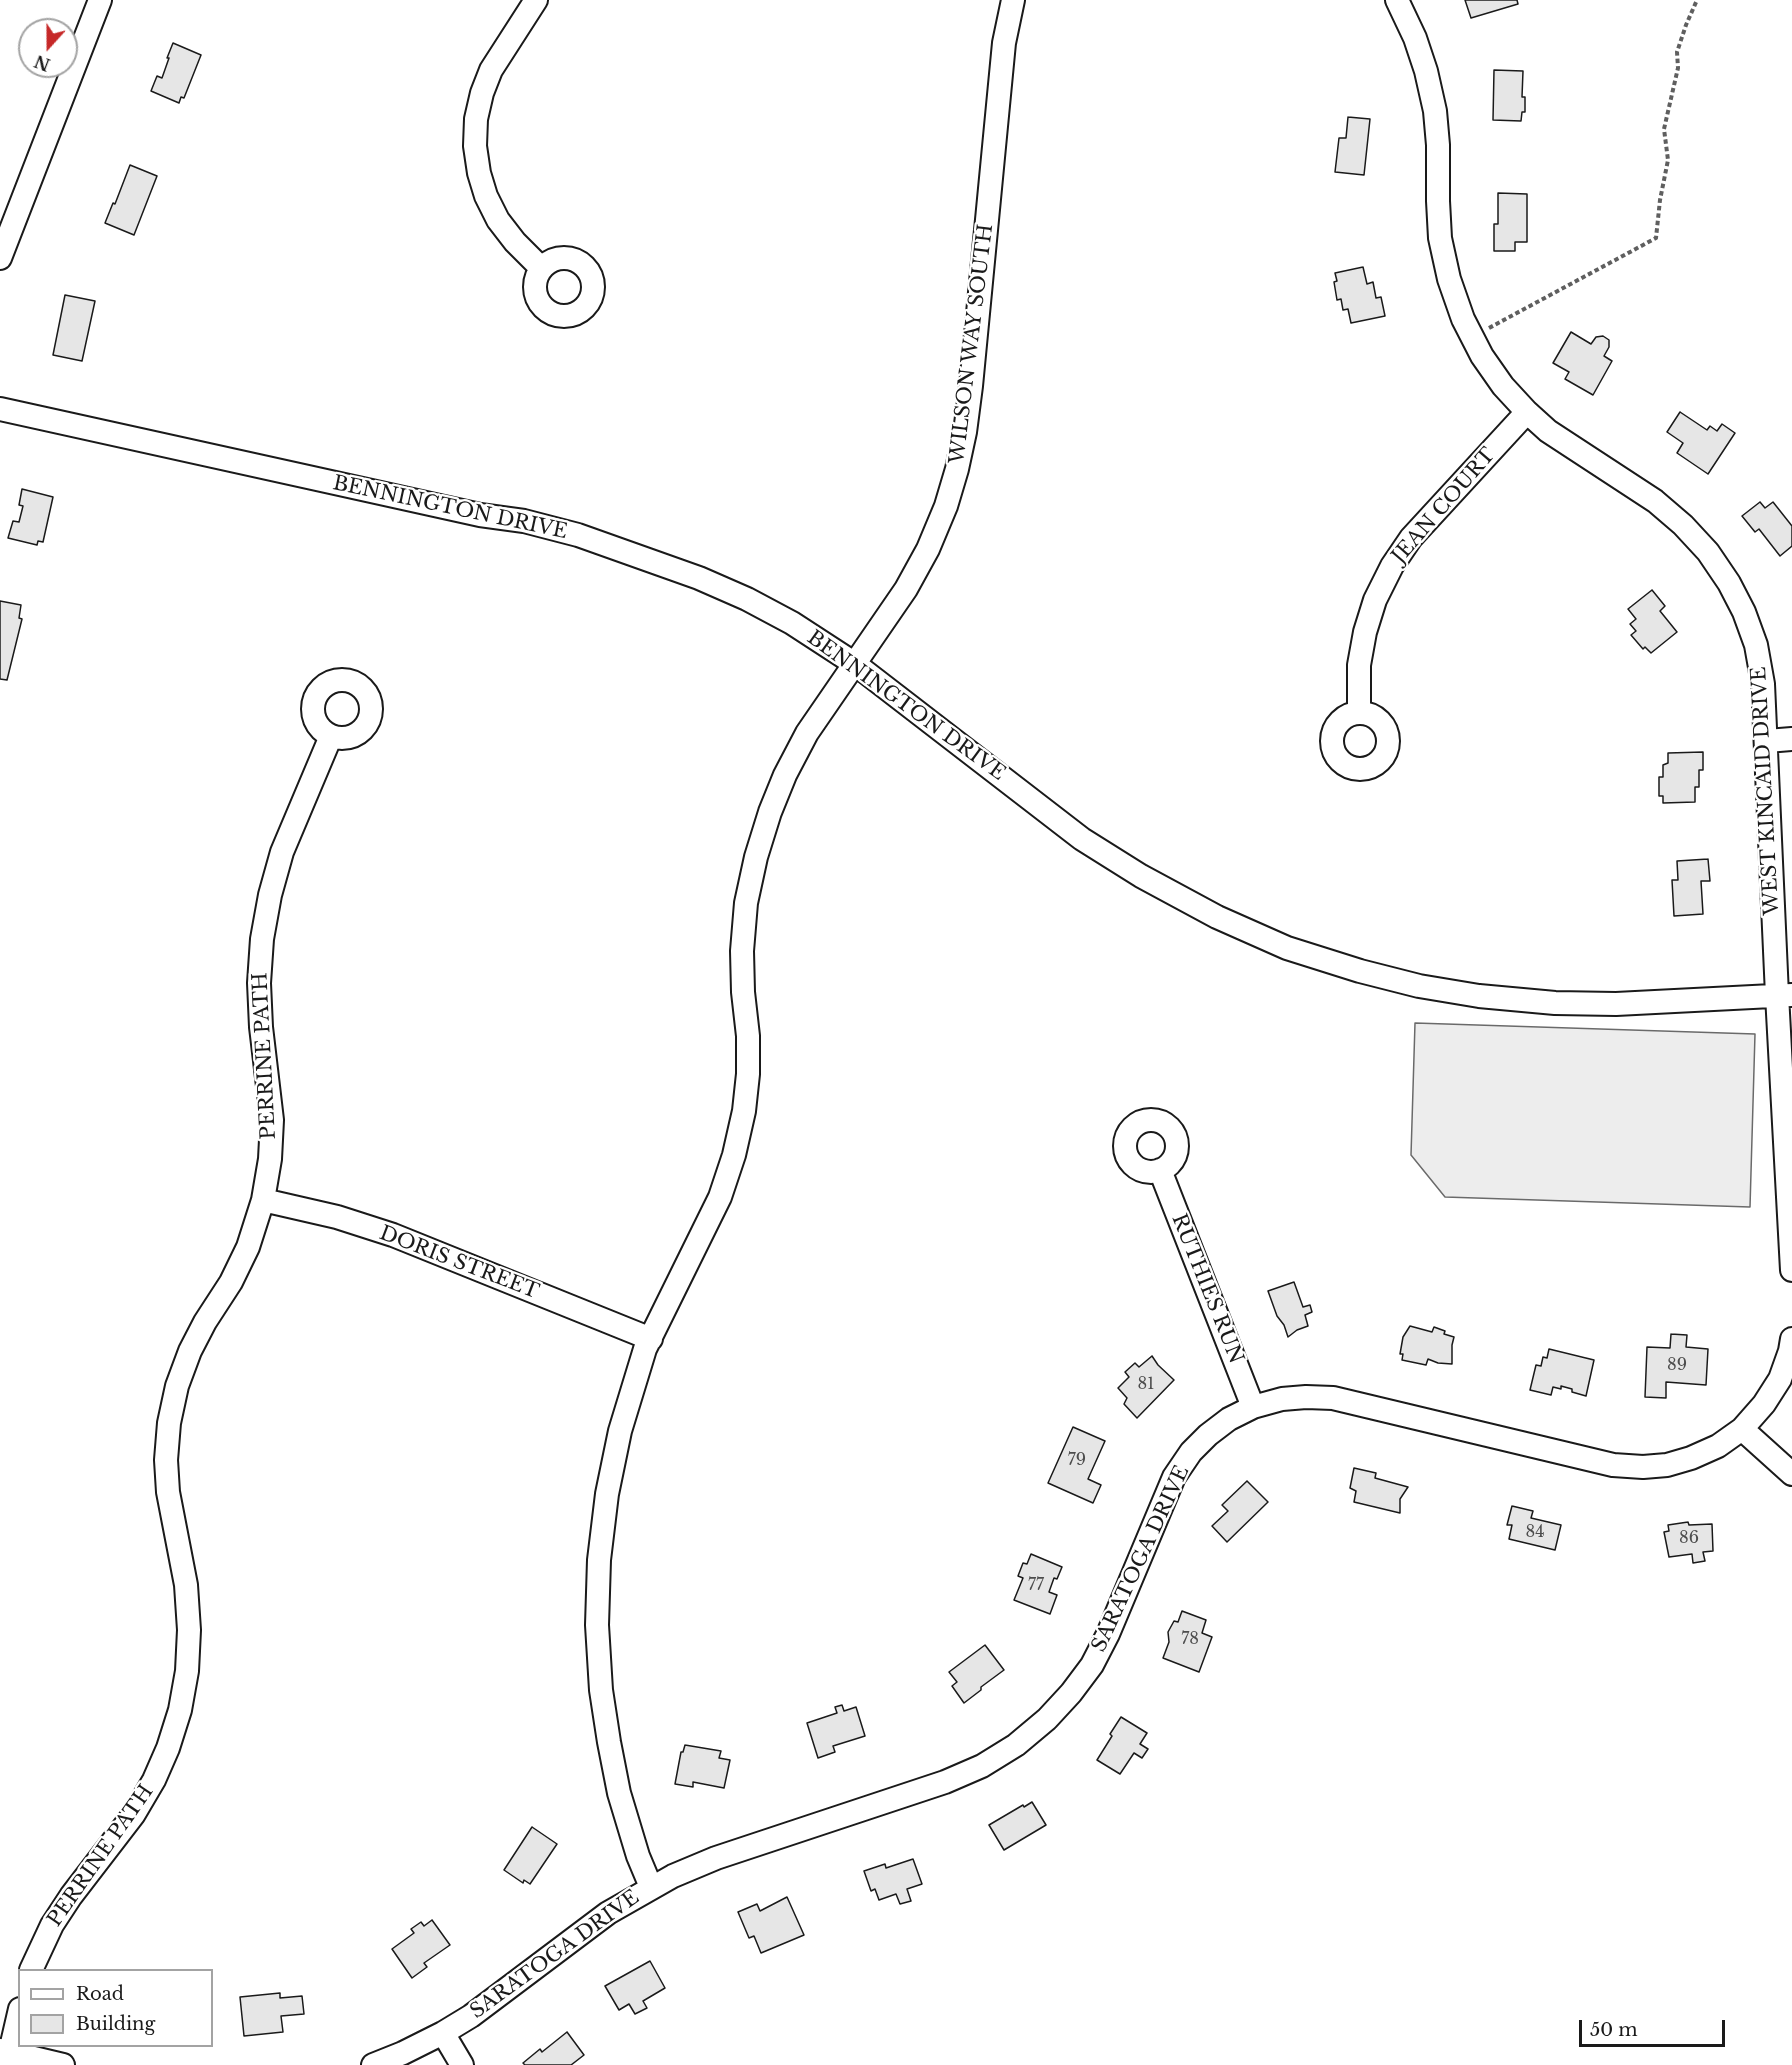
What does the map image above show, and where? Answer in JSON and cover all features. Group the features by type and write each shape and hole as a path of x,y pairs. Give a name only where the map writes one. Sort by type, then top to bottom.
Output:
{"street":[{"path":"0,258 100,0"},
{"path":"536,0 491,70 482,93 476,119 475,146 479,173 486,196 498,220 515,242 541,268"},
{"name":"WILSON WAY SOUTH","path":"651,1887 638,1856 622,1804 601,1690 597,1625 599,1560 607,1494 620,1431 634,1380 651,1339 720,1197 734,1155 744,1111 748,1074 748,1036 743,992 742,951 746,903 756,857 770,812 785,775 807,733 906,589 928,549 946,506 957,470 971,386 1004,43 1013,0"},
{"name":"WEST KINCAID DRIVE","path":"1397,0 1415,38 1435,111 1440,238 1449,279 1463,319 1482,356 1503,386 1548,431 1655,501 1683,525 1708,552 1744,612 1755,645 1763,684 1785,995"},
{"name":"BENNINGTON DRIVE","path":"0,409 480,515 524,521 578,535 699,578 747,599 792,623 855,664 1082,839 1172,894 1287,948 1360,971 1419,986 1479,996 1555,1003 1616,1004 1785,995"},
{"name":"JEAN COURT","path":"1359,713 1359,665 1365,632 1375,600 1392,566 1411,538 1527,412"},
{"name":"PERRINE PATH","path":"32,1969 52,1925 71,1896 134,1814 154,1780 168,1748 180,1710 187,1671 189,1630 186,1585 168,1492 166,1460 169,1423 177,1386 190,1351 205,1322 231,1282 248,1247 263,1200 270,1159 272,1120 261,1028 259,983 262,939 270,895 282,852 331,736"},
{"path":"1767,741 1792,739"},
{"path":"1785,995 1792,1270"},
{"name":"RUTHIES RUN","path":"1160,1170 1253,1407"},
{"name":"DORIS STREET","path":"263,1200 337,1217 393,1235 651,1339"},
{"name":"SARATOGA DRIVE","path":"373,2065 404,2054 471,2016 608,1913 651,1887 716,1858 945,1782 982,1766 1016,1745 1047,1719 1092,1665 1108,1634 1174,1477 1191,1452 1229,1419 1253,1407 1282,1399 1333,1398 1613,1465 1643,1467 1667,1465 1691,1458 1718,1446 1742,1429 1764,1404 1780,1379 1792,1339"},
{"path":"1742,1429 1792,1474"},
{"path":"18,2015 5,2056 63,2065"},
{"path":"443,2033 462,2065"}],"path":[{"path":"1472,337 1656,238 1660,200 1668,160 1664,129 1678,68 1677,52 1697,0"}],"shaded area":[{"path":"1415,1023 1755,1034 1750,1207 1445,1197 1411,1155"}],"building":[{"path":"1465,0 1517,0 1518,4 1471,18"},
{"path":"173,43 201,55 184,98 181,97 179,103 151,91 157,76 162,78"},
{"path":"1494,70 1523,71 1522,97 1525,97 1525,112 1522,112 1521,121 1493,120"},
{"path":"1348,117 1370,119 1364,175 1335,172 1339,138 1346,138"},
{"path":"130,165 157,176 134,235 105,223"},
{"path":"1498,193 1527,194 1527,242 1515,242 1515,251 1494,251 1494,224 1498,224"},
{"path":"1363,267 1367,284 1373,282 1376,298 1381,297 1385,316 1351,323 1348,309 1343,310 1341,299 1337,300 1335,273"},
{"path":"65,295 95,301 82,361 53,355"},
{"path":"1571,332 1591,344 1596,337 1603,336 1609,340 1609,347 1604,356 1612,361 1593,395 1565,379 1569,372 1553,363"},
{"path":"1680,412 1707,430 1710,426 1717,431 1722,424 1735,433 1708,474 1677,453 1683,443 1667,432"},
{"path":"22,489 53,497 43,542 38,541 37,545 8,538 13,521 19,522 23,506 19,505"},
{"path":"1760,502 1765,508 1773,502 1792,526 1792,546 1780,556 1759,529 1755,532 1742,516"},
{"path":"1652,590 1665,606 1660,611 1677,632 1651,653 1645,647 1643,649 1631,635 1636,631 1630,624 1636,619 1628,609"},
{"path":"0,601 21,605 19,618 22,619 7,680 0,679"},
{"path":"1703,752 1703,770 1699,770 1699,787 1695,787 1695,802 1663,803 1663,796 1659,796 1659,777 1663,777 1663,765 1668,763 1668,753"},
{"path":"1708,859 1710,881 1701,881 1703,914 1674,916 1672,880 1678,880 1677,861"},
{"path":"1294,1282 1303,1307 1310,1305 1312,1312 1305,1315 1308,1326 1288,1337 1268,1291"},
{"path":"1410,1326 1432,1332 1434,1327 1454,1337 1452,1364 1438,1363 1428,1359 1426,1365 1402,1360 1403,1354 1400,1354 1403,1337"},
{"path":"1671,1334 1687,1335 1686,1347 1708,1349 1706,1385 1666,1382 1666,1398 1645,1397 1647,1347 1670,1348"},
{"path":"1549,1349 1594,1360 1586,1396 1561,1386 1561,1389 1553,1387 1551,1395 1530,1390 1536,1365 1541,1366 1543,1357 1547,1358"},
{"path":"1152,1356 1174,1380 1137,1418 1124,1404 1127,1398 1118,1388 1129,1377 1125,1372 1135,1363 1139,1367"},
{"path":"1073,1427 1105,1441 1088,1479 1101,1485 1093,1503 1048,1483"},
{"path":"1354,1468 1376,1473 1375,1478 1408,1487 1400,1499 1400,1513 1354,1502 1356,1491 1350,1488"},
{"path":"1247,1481 1268,1502 1227,1542 1212,1526 1228,1511 1222,1505"},
{"path":"1512,1506 1533,1511 1531,1518 1561,1525 1555,1550 1509,1539 1512,1525 1507,1525"},
{"path":"1688,1522 1689,1525 1712,1524 1713,1551 1703,1552 1705,1561 1693,1563 1692,1554 1669,1557 1664,1532 1669,1531 1668,1525"},
{"path":"1031,1554 1062,1567 1057,1579 1054,1578 1049,1592 1057,1595 1050,1614 1014,1600 1023,1578 1018,1576 1023,1563 1027,1564"},
{"path":"1182,1611 1206,1620 1202,1633 1212,1637 1199,1672 1163,1658 1169,1642 1168,1632 1174,1621 1178,1622"},
{"path":"985,1645 1004,1670 964,1703 952,1686 957,1682 949,1672"},
{"path":"842,1705 844,1711 856,1707 865,1736 833,1746 835,1752 818,1758 807,1723 837,1713 835,1707"},
{"path":"1121,1717 1147,1733 1140,1744 1148,1749 1142,1758 1134,1753 1120,1774 1097,1760"},
{"path":"685,1745 721,1751 719,1758 730,1760 724,1788 693,1782 693,1787 675,1784 681,1752"},
{"path":"1032,1802 1046,1825 1004,1850 989,1825"},
{"path":"532,1827 557,1844 530,1884 524,1880 523,1883 504,1870"},
{"path":"913,1859 922,1884 907,1889 911,1901 900,1904 896,1894 879,1900 875,1889 871,1891 864,1871 885,1864 886,1868"},
{"path":"787,1897 804,1935 761,1953 754,1936 749,1938 738,1912 757,1904 760,1911"},
{"path":"432,1920 450,1945 424,1963 427,1967 412,1978 392,1949 414,1933 411,1929 421,1922 424,1926"},
{"path":"650,1961 665,1988 643,2001 647,2008 635,2014 629,2004 619,2010 605,1986"},
{"path":"280,1993 280,1998 302,1996 304,2014 281,2016 283,2032 244,2036 240,1997"},
{"path":"567,2032 584,2055 571,2065 525,2065 523,2063 540,2049 542,2052"}]}
